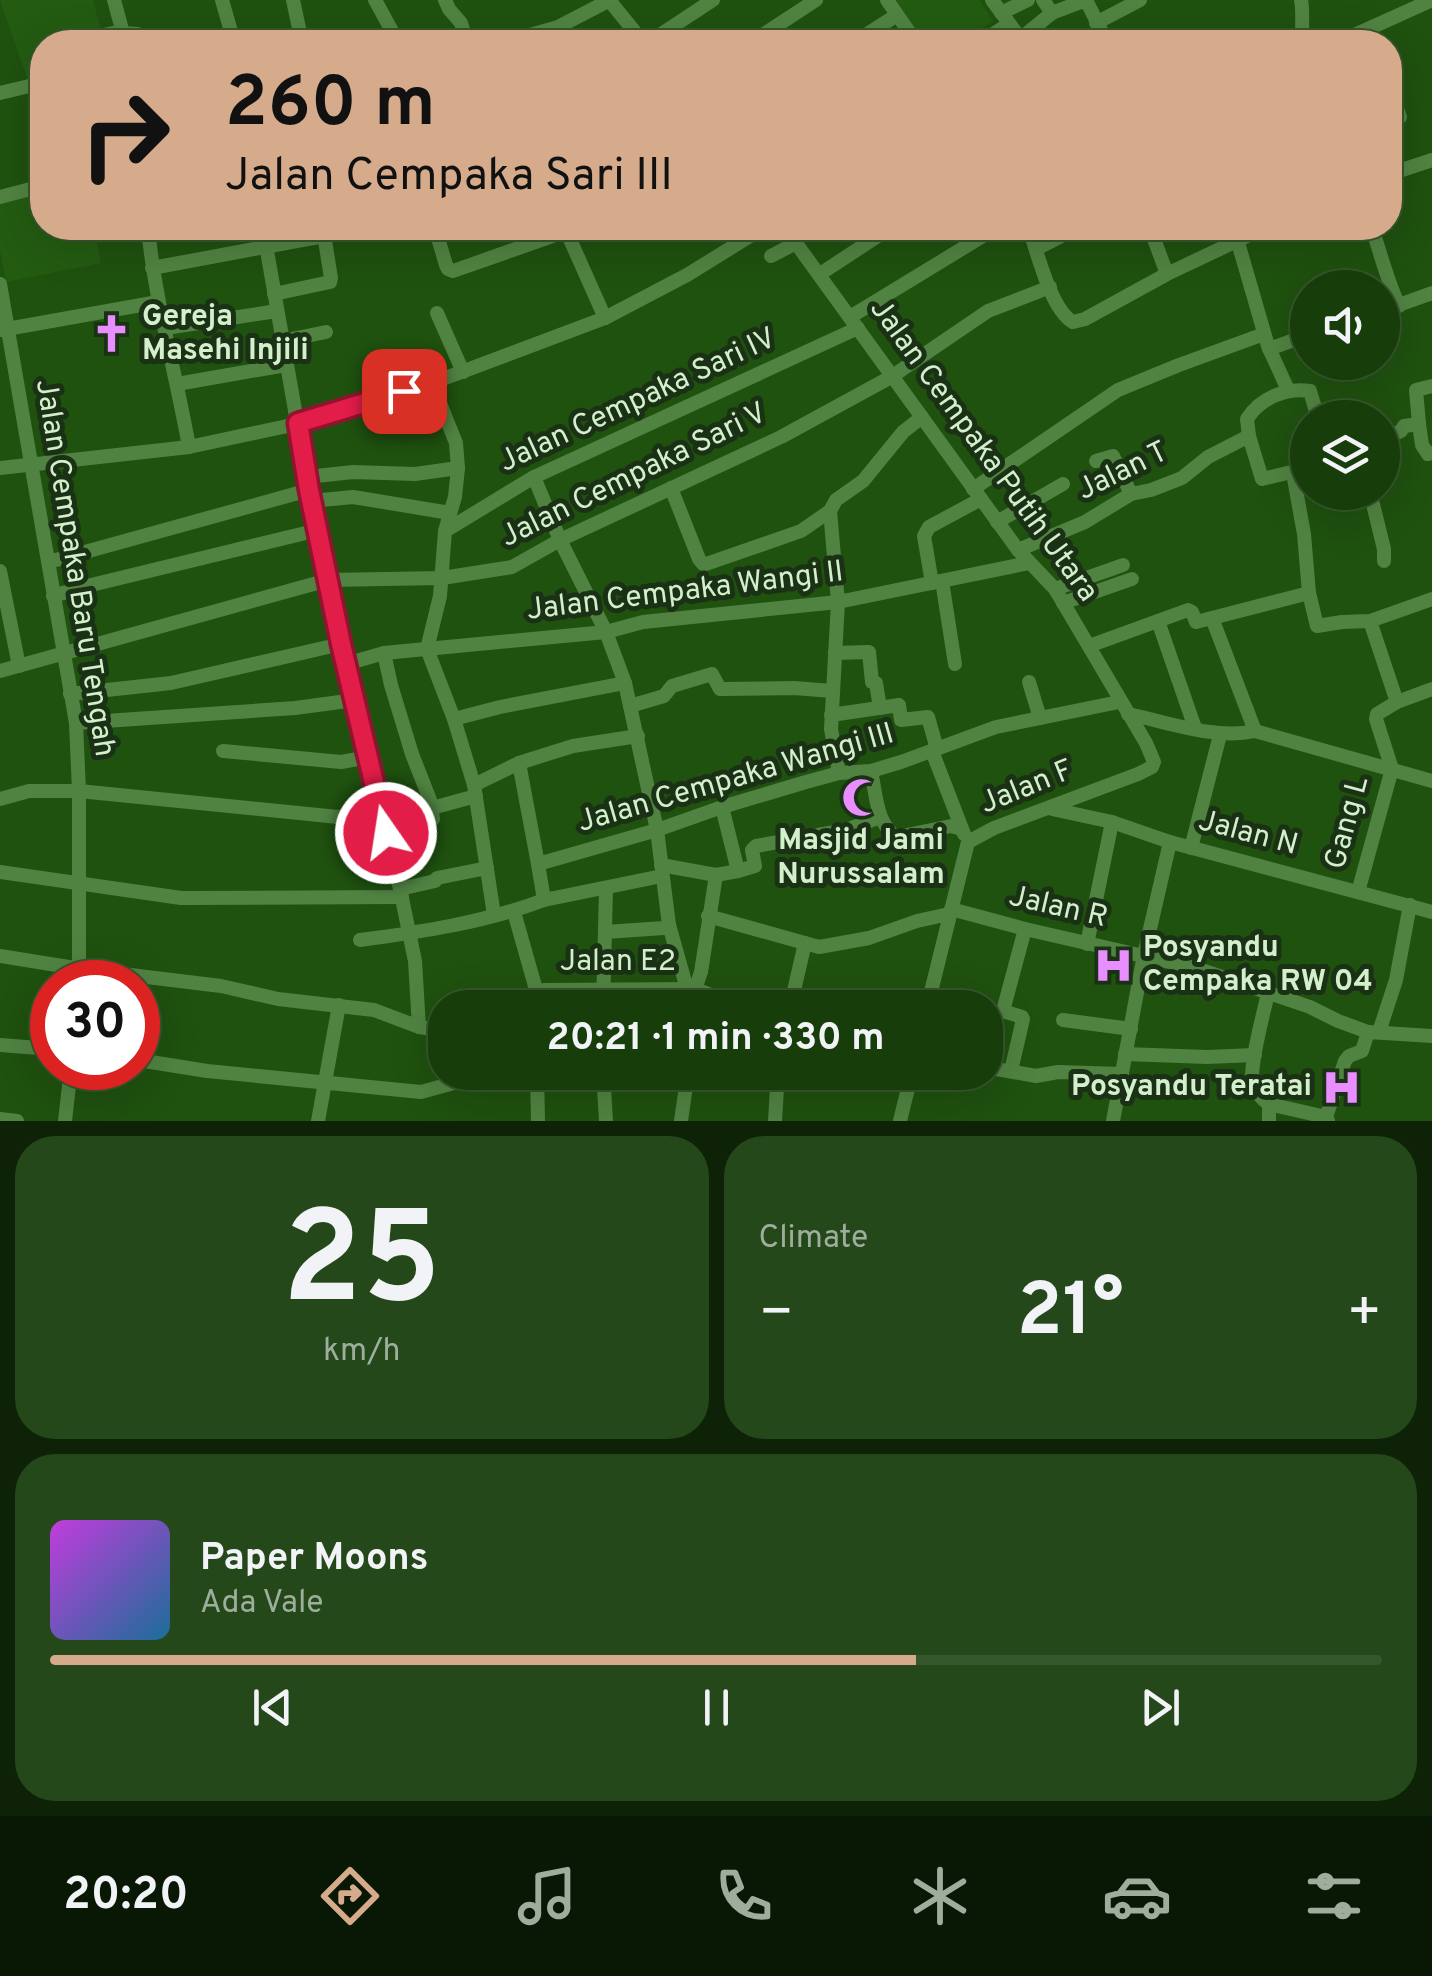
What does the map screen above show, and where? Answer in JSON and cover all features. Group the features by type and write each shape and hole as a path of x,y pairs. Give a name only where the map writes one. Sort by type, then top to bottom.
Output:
{"street":[{"path":"114,0 122,30"},
{"path":"222,0 231,30"},
{"path":"293,0 299,30"},
{"path":"375,0 391,30"},
{"path":"445,0 463,30"},
{"path":"550,30 610,0 636,30"},
{"path":"665,30 713,0"},
{"path":"770,30 816,0"},
{"path":"887,0 908,30"},
{"path":"1001,12 1028,0"},
{"path":"1042,0 1052,14"},
{"path":"1034,30 1052,14 1086,0 1100,30"},
{"path":"1096,23 1140,0"},
{"path":"1301,0 1301,30"},
{"path":"1380,30 1432,0"},
{"path":"874,30 897,15"},
{"path":"0,93 30,86"},
{"path":"1402,170 1432,160"},
{"path":"0,197 30,189"},
{"path":"149,240 158,302 189,447"},
{"path":"266,240 341,644 409,934 417,976 419,1027"},
{"path":"152,268 294,240"},
{"path":"274,294 330,282 325,240"},
{"path":"439,240 448,269 454,270 538,240"},
{"path":"570,240 605,318"},
{"path":"0,468 189,447 298,423 432,383 605,318 744,240"},
{"name":"Jalan Cempaka Putih Utara","path":"794,240 997,522 1058,596 1124,708"},
{"path":"820,274 872,240"},
{"name":"Jalan Cempaka Sari IV","path":"445,531 534,477 854,323 978,240"},
{"path":"1033,240 1050,288 1073,322 1235,240"},
{"path":"1036,249 1054,240"},
{"path":"1154,240 1167,274"},
{"path":"1237,240 1267,342 1288,390"},
{"path":"1376,240 1385,270"},
{"path":"772,256 796,243"},
{"name":"Jalan Cempaka Baru Tengah","path":"0,284 4,330 32,463 76,723 80,960"},
{"name":"Jalan Cempaka Sari V","path":"0,672 328,580 442,578 504,570 781,436 892,377 988,311 1050,288"},
{"path":"1400,306 1432,293"},
{"path":"4,330 158,302"},
{"path":"166,328 277,311"},
{"path":"437,313 463,372"},
{"path":"282,341 326,332"},
{"path":"955,664 924,536 929,526 1118,390 1179,364 1290,338"},
{"path":"177,384 286,365"},
{"path":"432,383 456,443 458,468 455,498 445,531 440,596 427,649 454,719 475,791 494,915"},
{"path":"1432,386 1416,390 1422,445 1428,454 1432,453"},
{"path":"1290,472 1262,479 1248,419 1272,397 1288,390 1310,390 1313,400"},
{"path":"377,399 383,424"},
{"path":"671,488 703,564 795,534 830,511 836,500 863,481 903,432 922,417"},
{"path":"1400,431 1419,424"},
{"name":"Jalan T","path":"1018,550 1084,522 1131,494 1182,478 1208,458 1249,436"},
{"path":"1096,461 1113,456 1131,494"},
{"path":"48,560 309,489 353,472 415,474 458,468"},
{"path":"534,477 606,632 625,683 656,830 669,925 690,989"},
{"path":"997,522 1063,484"},
{"path":"309,489 450,513"},
{"path":"1302,510 1309,593 1316,626 1370,621 1432,600"},
{"path":"1374,510 1384,560"},
{"path":"830,511 838,602 831,729 838,774"},
{"path":"53,596 318,530"},
{"name":"Jalan Cempaka Wangi II","path":"346,664 384,653 606,632 643,622 838,602 1029,563"},
{"path":"1058,596 1123,566"},
{"path":"0,572 19,666"},
{"path":"1058,596 1132,579"},
{"path":"1088,646 1188,610 1197,622 1309,593"},
{"path":"1212,618 1255,732"},
{"path":"1158,621 1195,728"},
{"path":"1370,621 1397,702"},
{"path":"70,694 171,683 341,644"},
{"path":"835,652 869,652 880,708"},
{"path":"384,653 433,813"},
{"path":"630,706 664,696 672,686 712,674 720,689 832,691"},
{"path":"1030,682 1040,718"},
{"path":"454,719 625,683"},
{"path":"1392,770 1376,719 1378,712 1432,689"},
{"path":"76,723 295,708 355,700"},
{"path":"832,715 899,705 901,720 928,717 935,750 965,836"},
{"path":"1124,708 1220,734 1255,732 1432,781"},
{"name":"Jalan Cempaka Wangi III","path":"538,864 838,774 872,770 996,727 1124,708"},
{"name":"Jalan F","path":"932,990 965,836 1050,808 1152,767 1152,755 1124,708"},
{"path":"1192,848 1220,734"},
{"path":"364,838 433,813 519,763 573,746 638,736"},
{"path":"223,751 342,762 368,757"},
{"path":"519,763 544,900"},
{"path":"872,770 880,816 890,834 897,838 951,826 965,836"},
{"name":"Gang L","path":"1358,892 1392,770"},
{"path":"0,800 28,791 79,791 338,817 381,809"},
{"path":"722,807 738,871"},
{"name":"Jalan N","path":"1050,808 1432,912"},
{"path":"360,940 514,912 544,900 606,890 662,871 716,875 738,871 755,866 752,850 756,846 846,830 880,816"},
{"path":"1088,944 1112,822"},
{"path":"1113,1121 1170,842"},
{"path":"0,872 180,898 401,893 437,878 487,868"},
{"path":"690,989 701,972 716,875"},
{"path":"603,988 606,890"},
{"path":"1268,993 1251,1074 1254,1088 1270,1104 1328,1119 1345,1061 1362,1051 1374,1032 1396,980 1410,906"},
{"path":"514,912 534,990"},
{"path":"708,916 819,947 870,938 950,912"},
{"name":"Jalan R","path":"950,912 1196,968 1374,1032 1432,1036"},
{"path":"605,932 669,925"},
{"path":"1011,1071 1023,1019 1003,1011 1025,929"},
{"path":"794,990 806,944"},
{"path":"0,956 30,964"},
{"path":"160,982 221,986 278,1000 374,1010 428,1028"},
{"name":"Jalan E2","path":"544,990 693,990"},
{"path":"318,1121 339,1005"},
{"path":"1063,1020 1131,1029"},
{"path":"0,1045 30,1048"},
{"path":"1126,1054 1255,1055"},
{"path":"160,1064 323,1084 428,1090"},
{"path":"1003,1070 1036,1076 1058,1072 1122,1074"},
{"path":"65,1121 69,1090"},
{"path":"537,1090 538,1121"},
{"path":"605,1090 606,1121"},
{"path":"681,1121 685,1090"},
{"path":"775,1121 777,1090"},
{"path":"900,1121 908,1090"},
{"path":"1269,1121 1270,1104"},
{"path":"0,1119 17,1121"}],"shaded area":[{"path":"0,0 93,0 101,30 30,30 29,84"},
{"path":"896,0 979,0 993,21 978,30 916,30"},
{"path":"30,191 30,240 96,240 101,263 6,282 0,251 0,199"}],"place":[{"name":"Gereja Masehi Injili","path":"112,334"},
{"name":"Masjid Jami Nurussalam","path":"861,797"},
{"name":"Posyandu Cempaka RW 04","path":"1113,965"},
{"name":"Posyandu Teratai","path":"1342,1087"}],"route":[{"path":"386,833 341,644 298,423 404,391"}]}
